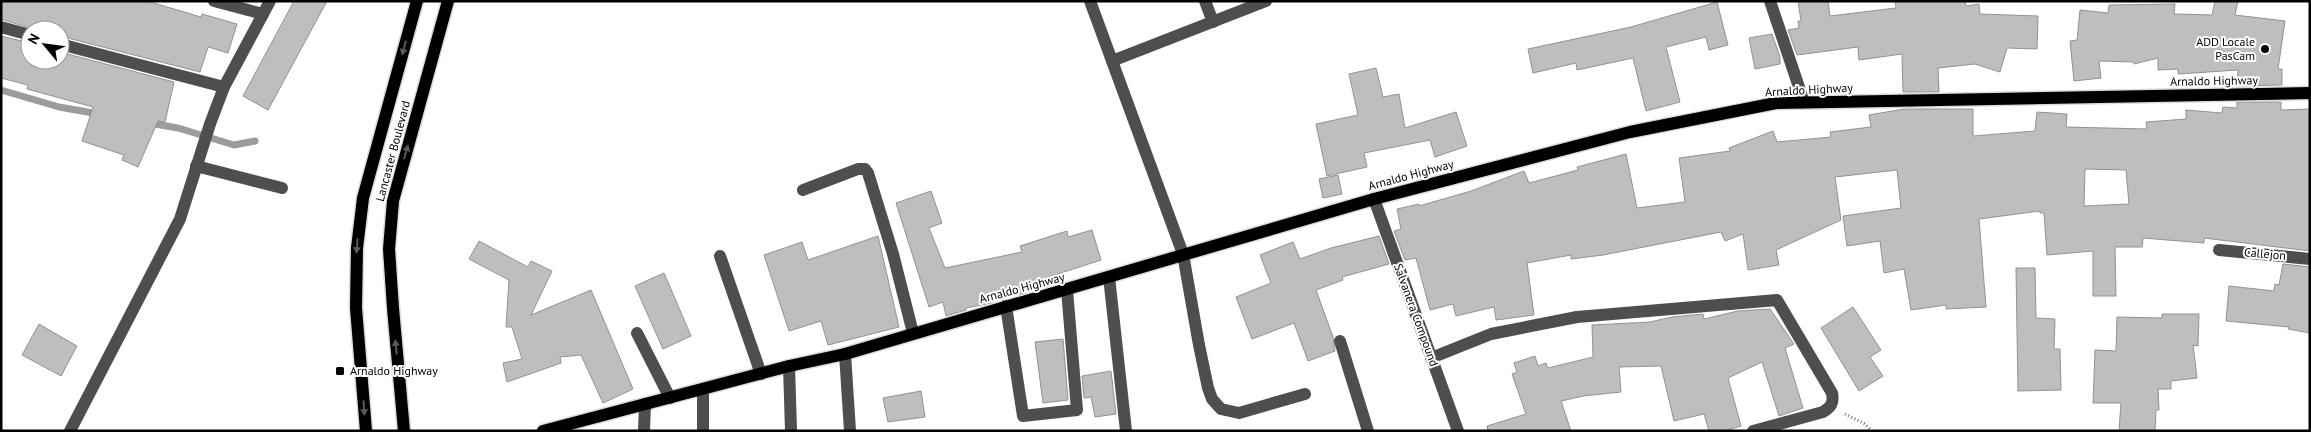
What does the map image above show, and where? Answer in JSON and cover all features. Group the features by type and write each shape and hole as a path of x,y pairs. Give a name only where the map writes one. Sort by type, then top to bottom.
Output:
{"main road":[{"name":"Lancaster Boulevard","path":"366,431 356,308 357,248 364,198 416,1"},
{"name":"Lancaster Boulevard","path":"404,431 391,279 390,249 393,201 448,1"},
{"name":"Arnaldo Highway","path":"543,431 790,366 845,354 1374,198 1630,132 1776,103 2310,93"}],"street":[{"path":"214,1 263,14"},
{"path":"70,431 180,218 224,87 270,1"},
{"path":"1090,1 1183,254 1208,388 1216,405 1230,412 1239,413 1305,394"},
{"path":"1205,1 1213,22"},
{"path":"1112,61 1266,1"},
{"path":"1770,1 1804,102"},
{"path":"1,27 20,32"},
{"path":"70,47 224,87"},
{"path":"196,166 282,188"},
{"path":"803,190 858,168 865,169 868,173 893,254 913,333"},
{"name":"Salvanera Compound","path":"1374,198 1458,431"},
{"name":"Callejon","path":"2219,250 2310,259"},
{"path":"720,256 762,374"},
{"path":"1108,277 1126,431"},
{"path":"1006,306 1023,416 1077,410 1067,290"},
{"path":"1431,358 1491,334 1577,318 1777,300 1832,393 1834,400 1831,407 1823,412 1753,431"},
{"path":"637,333 670,398"},
{"path":"1340,341 1368,431"},
{"path":"845,354 850,431"},
{"path":"790,366 791,431"},
{"path":"703,389 703,431"},
{"path":"644,431 645,404"}],"path":[{"path":"1831,407 1865,424 1872,431"}],"building":[{"path":"1,1 147,1 201,17 202,14 237,24 228,53 208,47 200,72 70,39 70,20 20,20 20,25 1,19"},
{"path":"294,1 327,1 268,110 243,96"},
{"path":"1798,1 1828,1 1830,16 1896,8 1895,1 1965,1 1966,6 1979,4 1980,14 2038,16 2037,49 2007,48 2000,72 1975,64 1938,68 1939,92 1903,92 1902,54 1859,60 1858,47 1797,55 1788,30 1799,28 1798,21 1801,21"},
{"path":"2215,1 2238,1 2235,15 2285,21 2278,69 2282,69 2282,85 2237,86 2238,70 2178,74 2178,69 2158,70 2158,58 2134,64 2134,62 2099,61 2101,78 2074,81 2070,41 2077,40 2080,10 2108,13 2109,5 2175,4 2174,14 2212,15"},
{"path":"1717,2 1728,45 1709,50 1706,37 1666,47 1680,102 1646,111 1633,58 1577,70 1576,63 1533,73 1528,49 1631,27"},
{"path":"1772,34 1780,57 1780,64 1755,69 1749,38"},
{"path":"1,36 20,41 20,70 70,70 70,55 174,82 165,122 158,121 138,167 122,160 124,155 82,141 93,107 27,89 28,85 1,78"},
{"path":"1376,68 1383,97 1399,94 1405,128 1456,112 1467,146 1435,157 1430,140 1364,153 1367,167 1327,176 1316,124 1358,115 1349,74"},
{"path":"2237,102 2281,102 2281,110 2310,109 2310,251 2204,238 2204,243 2143,238 2142,247 2115,247 2116,296 2093,296 2093,251 2047,255 2044,213 2040,213 2040,211 1979,219 1986,307 1946,309 1946,305 1911,310 1904,269 1884,273 1880,241 1847,246 1843,216 1901,208 1897,170 1835,177 1841,220 1776,250 1779,265 1748,270 1743,234 1725,241 1721,232 1603,255 1571,259 1571,255 1527,263 1534,315 1496,320 1494,307 1456,316 1453,304 1430,310 1416,258 1405,260 1394,231 1401,229 1397,209 1419,204 1419,206 1471,191 1524,171 1529,183 1578,170 1577,167 1626,154 1637,208 1685,202 1679,158 1730,151 1729,148 1773,131 1777,142 1831,137 1830,132 1871,127 1869,115 1904,109 1973,109 1973,136 2035,131 2037,112 2067,114 2066,127 2147,129 2146,122 2186,119 2186,110 2222,113 2223,107 2237,108","holes":["2085,169 2126,170 2129,204 2084,206"]},
{"path":"1338,175 1342,194 1323,198 1319,179"},
{"path":"931,191 942,223 929,228 945,268 1022,252 1020,246 1067,231 1068,237 1092,230 1101,260 1024,285 1025,293 990,300 991,303 966,308 966,310 946,316 943,302 929,307 896,203"},
{"path":"878,236 899,327 828,345 821,321 789,331 764,255 802,242 808,260"},
{"path":"1379,236 1389,264 1342,277 1343,280 1316,290 1333,337 1335,351 1308,361 1294,323 1252,339 1236,297 1271,283 1260,255 1293,242 1300,259 1331,248"},
{"path":"479,241 528,267 531,261 552,271 531,315 591,290 633,389 603,403 581,355 560,357 561,363 507,382 503,363 522,359 512,327 506,327 509,280 469,259"},
{"path":"2283,264 2310,267 2310,333 2288,329 2289,327 2226,321 2229,286 2274,291 2275,284 2279,285"},
{"path":"2016,268 2035,268 2036,318 2055,319 2054,349 2060,349 2061,390 2018,391"},
{"path":"664,273 691,336 663,349 635,286"},
{"path":"1853,307 1881,350 1870,357 1883,376 1859,391 1821,328"},
{"path":"1770,309 1794,344 1785,348 1803,408 1779,416 1762,362 1728,378 1741,426 1724,431 1709,431 1704,414 1674,421 1661,366 1619,367 1621,392 1583,396 1561,401 1571,431 1488,431 1487,426 1526,414 1512,374 1517,372 1514,363 1535,356 1538,366 1546,363 1548,368 1593,357 1592,325 1650,322 1672,317 1703,314 1704,319 1738,311"},
{"path":"2162,314 2199,314 2198,346 2193,345 2197,378 2171,381 2171,389 2158,389 2159,410 2156,410 2155,431 2119,431 2121,403 2093,403 2095,350 2116,351 2117,317 2162,318"},
{"path":"39,324 77,346 61,376 22,355"},
{"path":"1063,339 1068,400 1043,403 1035,342"},
{"path":"1111,371 1116,414 1095,417 1091,397 1084,398 1082,376"},
{"path":"921,391 925,417 888,422 883,398"}],"waterway":[{"path":"1,90 59,107 99,114"},
{"path":"149,123 178,128 234,145 255,141"}],"place":[{"name":"ADD Locale PasCam","path":"2265,49"},
{"name":"Arnaldo Highway","path":"340,371"}]}
